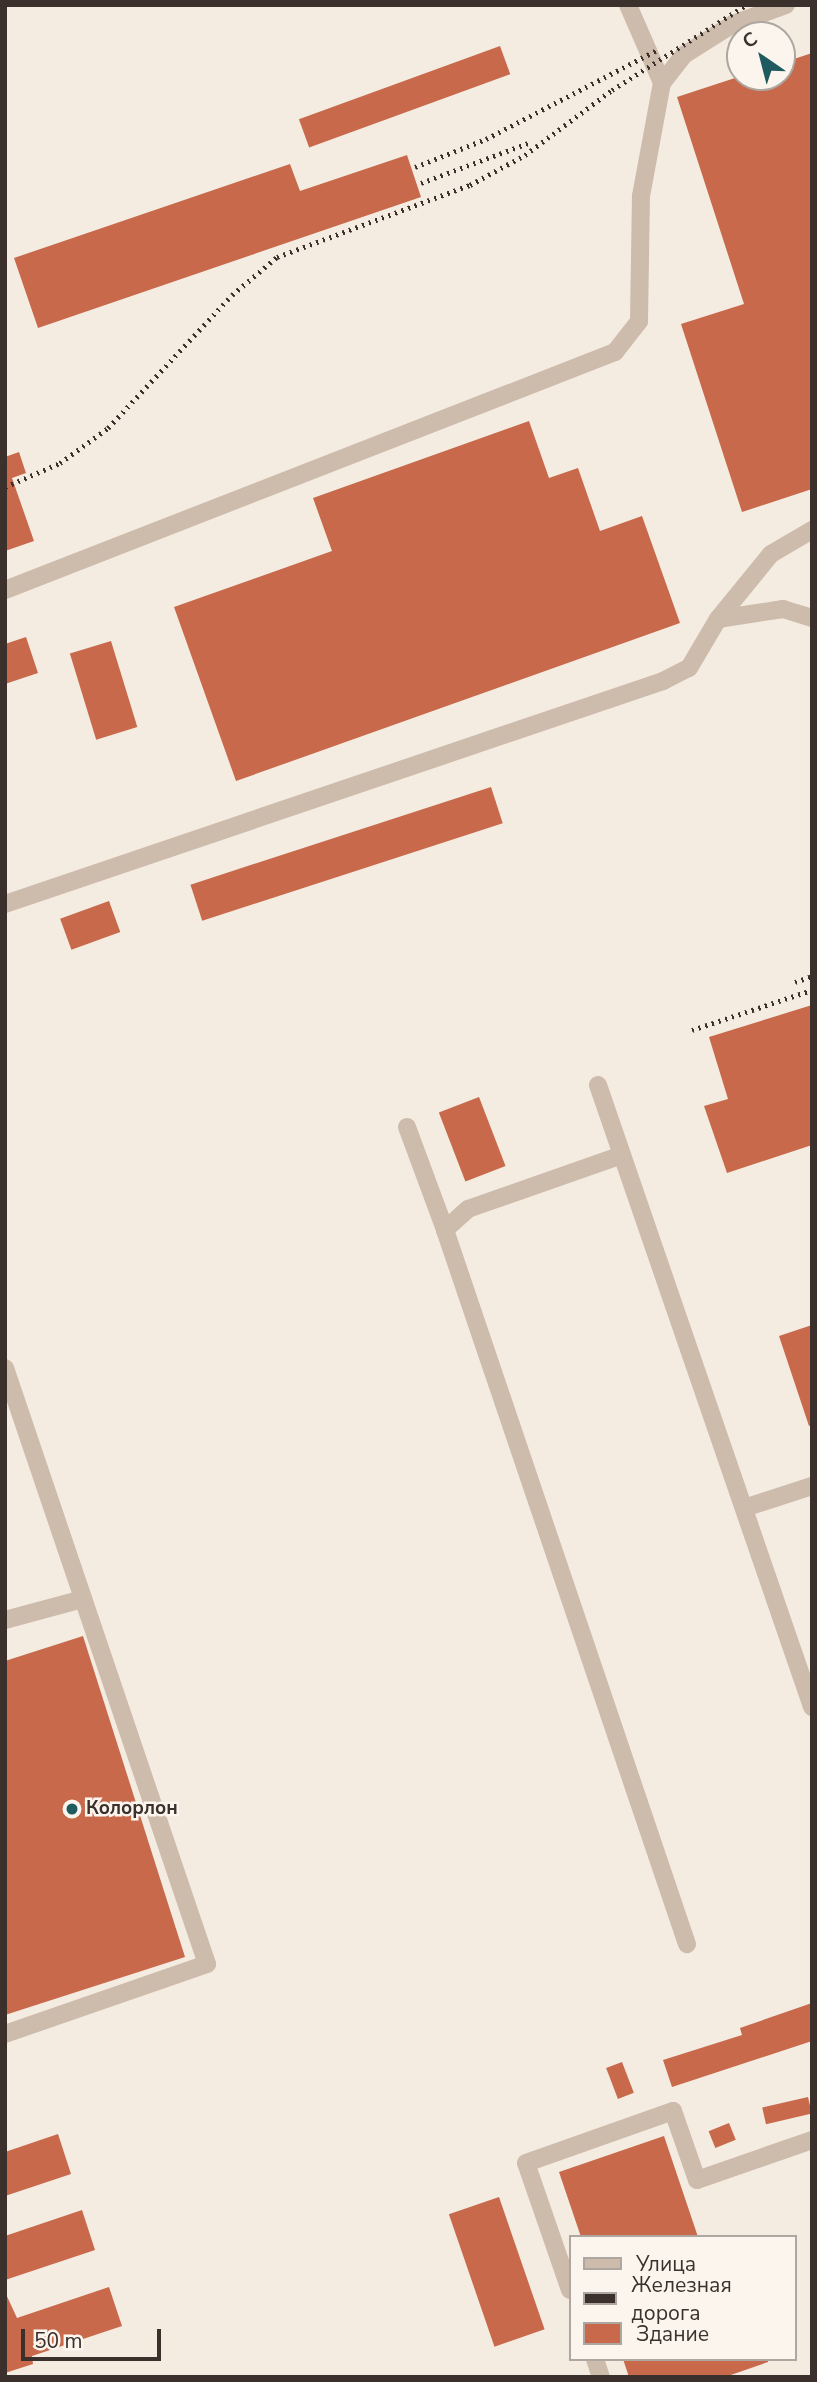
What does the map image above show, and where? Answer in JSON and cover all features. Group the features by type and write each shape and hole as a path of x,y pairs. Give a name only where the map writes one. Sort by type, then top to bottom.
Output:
{"lane":[{"path":"628,5 662,83"},
{"path":"5,590 615,352 639,321 641,196 662,83 684,55 704,42 733,24 786,5"},
{"path":"5,904 663,681 689,668 718,619 771,554 812,530"},
{"path":"718,619 783,609 812,618"},
{"path":"598,1085 812,1706"},
{"path":"407,1127 445,1230 687,1944"},
{"path":"445,1230 468,1209 622,1155"},
{"path":"5,1368 207,1964 5,2034"},
{"path":"744,1508 812,1486"},
{"path":"5,1620 83,1599"},
{"path":"568,2284 526,2163 673,2111 697,2180 812,2140"}],"building":[{"path":"500,46 510,74 309,147 299,119"},
{"path":"812,53 812,489 742,512 681,324 744,304 677,97 726,81 726,91 796,91 796,58"},
{"path":"407,155 421,197 38,328 14,258 290,164 300,191"},
{"path":"529,421 549,478 578,468 600,531 642,516 680,623 236,781 174,607 332,551 313,498"},
{"path":"19,452 26,473 12,478 34,541 5,551 5,457"},
{"path":"26,637 38,673 5,684 5,644"},
{"path":"111,641 137,727 96,740 70,654"},
{"path":"491,787 503,823 202,921 190,885"},
{"path":"109,901 120,932 71,950 60,919"},
{"path":"812,1005 812,1145 727,1173 704,1106 728,1099 709,1037"},
{"path":"479,1097 506,1166 465,1181 439,1112"},
{"path":"812,1325 812,1425 809,1426 779,1336"},
{"name":"Колорлон","path":"83,1636 185,1957 5,2015 5,1661"},
{"path":"812,2003 812,2041 672,2087 663,2060 742,2035 740,2028"},
{"path":"622,2062 634,2093 618,2099 606,2068"},
{"path":"808,2097 812,2114 766,2124 762,2108"},
{"path":"729,2123 736,2140 715,2148 709,2131"},
{"path":"58,2134 71,2174 5,2196 5,2152"},
{"path":"664,2136 697,2235 580,2235 559,2172"},
{"path":"499,2197 545,2329 494,2347 449,2214"},
{"path":"82,2210 95,2250 5,2280 5,2236"},
{"path":"109,2287 122,2326 32,2356 33,2364 5,2373 5,2292 17,2318"},
{"path":"624,2361 768,2361 725,2377 629,2377"}],"railway":[{"path":"5,487 60,463 108,428 232,295 277,257 470,185 525,155 612,90 746,5"},
{"path":"415,167 486,139 659,49"},
{"path":"421,183 531,142"},
{"path":"795,982 812,976"},
{"path":"692,1030 812,990"}],"place":[{"name":"Колорлон","path":"72,1809"}]}
